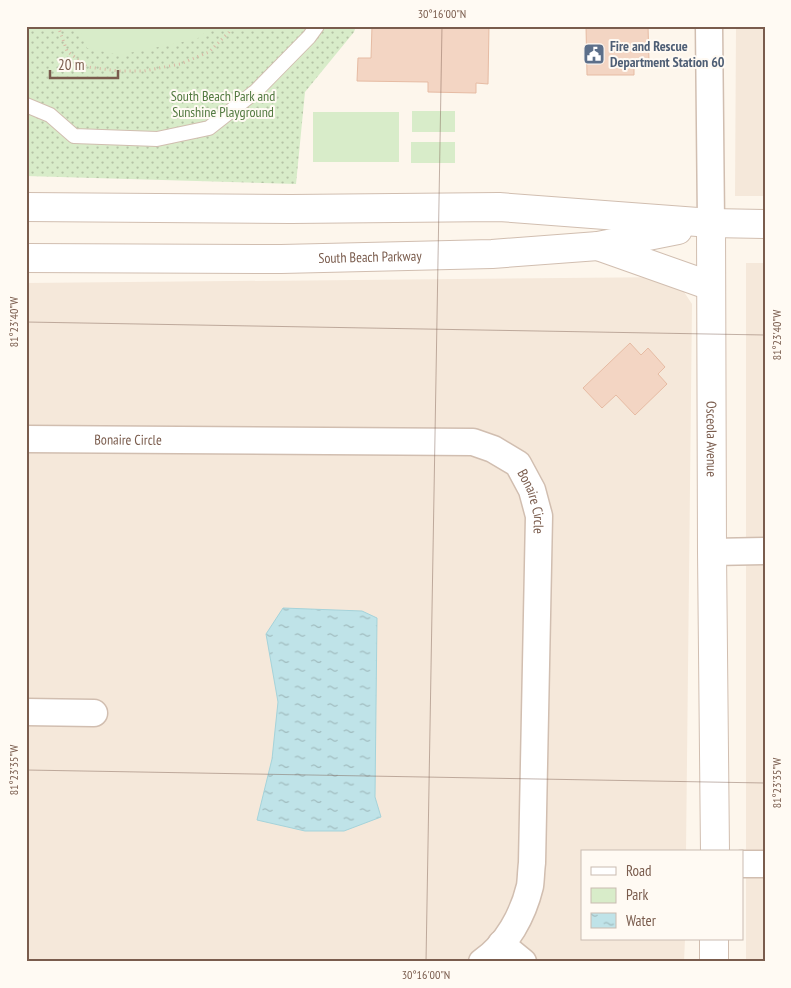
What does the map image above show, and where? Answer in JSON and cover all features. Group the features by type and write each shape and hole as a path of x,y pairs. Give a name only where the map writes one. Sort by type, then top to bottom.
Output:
{"street":[{"name":"Osceola Avenue","path":"709,26 715,850"},
{"name":"South Beach Parkway","path":"26,207 281,209 500,207 711,223 765,224"},
{"name":"South Beach Parkway","path":"26,258 300,259 492,254 598,246 711,223"},
{"path":"598,246 711,286"},
{"name":"Bonaire Circle","path":"26,439 473,442 493,449 518,464 532,490 539,516 532,863 530,885 524,906 514,926 501,944 482,962"},
{"path":"712,552 765,551"},
{"path":"26,712 94,713"},
{"path":"744,864 765,864"},
{"path":"714,940 714,962"},
{"path":"501,944 523,962"}],"lane":[{"path":"26,105 50,115 74,136 157,139 210,128 256,91 309,37 316,26"}],"path":[{"path":"58,26 66,51 87,67 119,71 144,71 180,64 209,52 229,32 232,26"}],"shaded area":[{"path":"736,26 765,26 765,196 735,196"},
{"path":"746,263 765,263 765,962 746,962"},
{"path":"674,277 692,304 686,850 581,850 581,940 685,940 684,962 26,962 26,283"}],"green space":[{"name":"South Beach Park and Sunshine Playground","path":"26,26 356,26 354,32 305,92 296,184 26,176"},
{"path":"78,26 213,26 197,39 119,55 87,48"},
{"path":"412,111 455,111 455,132 412,132"},
{"path":"313,112 399,112 399,162 313,162"},
{"path":"411,142 455,142 455,163 411,163"}],"water":[{"path":"283,608 362,611 377,618 375,797 381,817 344,831 305,831 257,820 272,759 278,702 266,634"}],"building":[{"path":"372,26 489,26 488,84 476,83 476,93 428,92 428,82 357,81 358,58 371,58"},
{"path":"586,26 648,26 649,61 634,61 634,75 587,75"},
{"path":"630,343 641,355 648,348 665,367 658,374 667,384 635,415 616,395 602,408 583,388"}],"place":[{"name":"Fire and Rescue Department Station 60","path":"594,54"}]}
